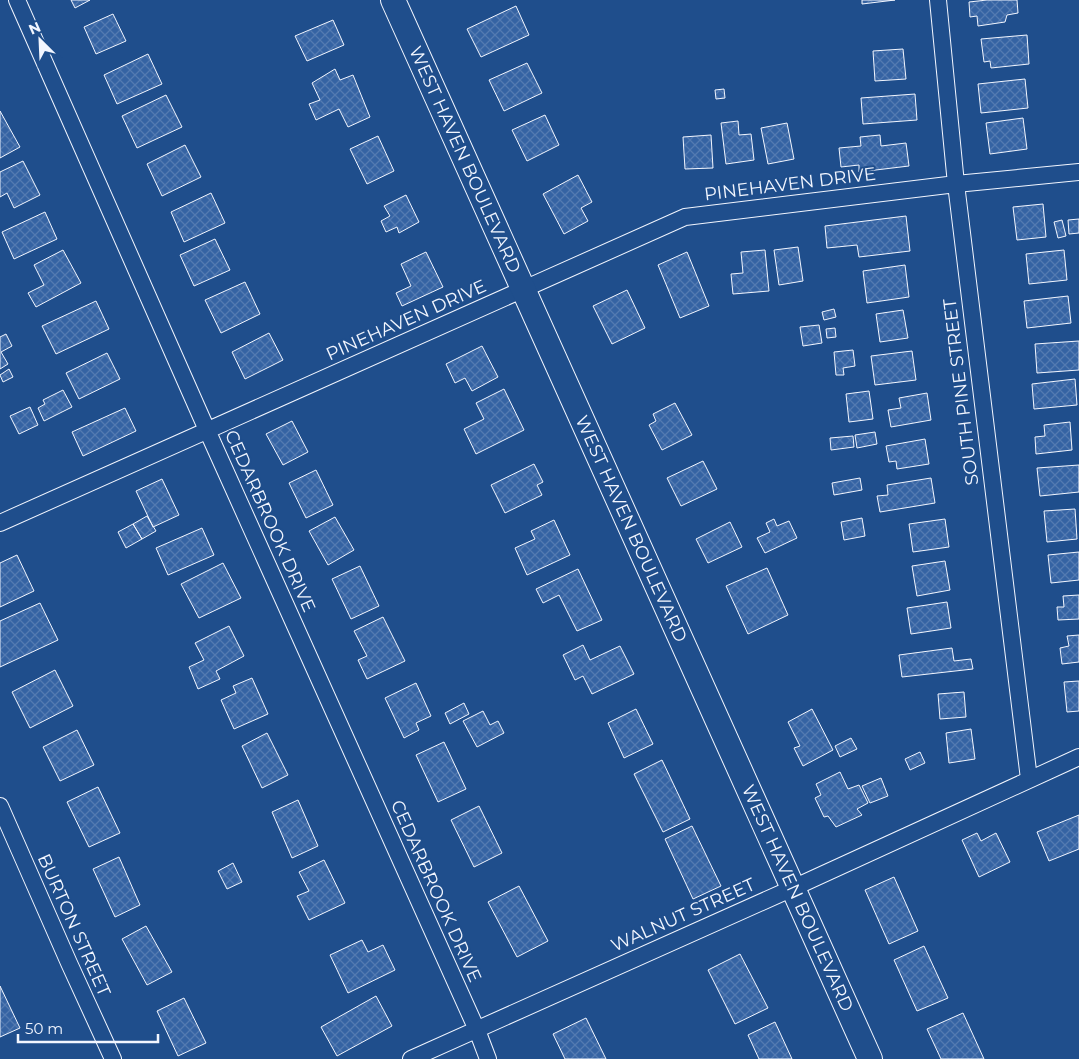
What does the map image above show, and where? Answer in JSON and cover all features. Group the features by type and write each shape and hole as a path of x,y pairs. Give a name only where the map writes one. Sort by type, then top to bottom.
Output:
{"street":[{"name":"CEDARBROOK DRIVE","path":"17,0 207,430 477,1030 488,1059"},
{"name":"WEST HAVEN BOULEVARD","path":"392,0 870,1059"},
{"name":"SOUTH PINE STREET","path":"938,0 956,184 1028,779"},
{"name":"PINEHAVEN DRIVE","path":"0,523 685,217 956,184 1079,172"},
{"name":"WALNUT STREET","path":"412,1059 1079,757"},
{"name":"BURTON STREET","path":"0,806 68,963 113,1059"}],"building":[{"path":"71,0 90,0 75,8"},
{"path":"862,0 895,0 862,4"},
{"path":"1017,0 1018,13 1007,15 1005,22 978,26 977,16 970,17 969,2"},
{"path":"516,6 529,35 481,57 467,29"},
{"path":"113,14 126,41 96,54 84,27"},
{"path":"333,20 344,45 307,61 295,36"},
{"path":"1027,35 1029,64 991,68 990,61 984,62 981,39"},
{"path":"903,49 906,79 875,81 873,51"},
{"path":"148,54 162,84 117,104 104,75"},
{"path":"527,63 542,93 504,111 489,80"},
{"path":"335,69 340,80 353,75 370,117 348,127 339,109 316,120 309,104 320,100 312,83"},
{"path":"1025,79 1028,108 981,113 978,84"},
{"path":"724,89 725,98 716,99 715,90"},
{"path":"915,94 917,120 863,124 861,98"},
{"path":"166,95 182,127 137,148 122,116"},
{"path":"0,111 20,147 0,158"},
{"path":"545,115 559,145 527,161 512,130"},
{"path":"1023,118 1027,149 990,154 986,123"},
{"path":"738,121 739,135 751,134 754,160 726,164 721,123"},
{"path":"787,123 794,159 768,164 761,128"},
{"path":"711,135 713,168 685,169 683,137"},
{"path":"880,135 881,146 906,143 909,166 859,172 859,165 841,167 839,148 861,146 860,137"},
{"path":"378,136 394,171 367,184 350,149"},
{"path":"185,145 201,177 162,196 147,164"},
{"path":"23,161 40,195 14,208 7,193 0,197 0,172"},
{"path":"578,175 592,202 581,208 588,221 564,234 543,194"},
{"path":"211,193 225,223 184,242 171,212"},
{"path":"406,195 419,222 399,233 397,227 386,232 381,221 390,216 384,206"},
{"path":"1043,204 1046,237 1017,240 1013,207"},
{"path":"45,212 57,239 14,259 2,232"},
{"path":"906,216 910,251 859,257 857,245 827,248 825,226"},
{"path":"1079,219 1079,233 1069,234 1068,220"},
{"path":"1062,220 1066,236 1058,238 1054,222"},
{"path":"215,239 230,270 194,286 180,255"},
{"path":"798,247 803,281 779,285 774,250"},
{"path":"63,250 81,283 36,307 28,293 44,285 34,265"},
{"path":"765,250 769,291 733,294 731,274 743,273 741,252"},
{"path":"1064,250 1067,280 1029,284 1026,254"},
{"path":"426,252 443,287 402,306 396,293 411,286 401,264"},
{"path":"687,252 709,306 680,318 658,265"},
{"path":"905,265 909,297 867,303 863,271"},
{"path":"245,282 260,314 221,333 205,300"},
{"path":"627,290 645,328 612,344 593,306"},
{"path":"1068,296 1071,323 1027,328 1024,301"},
{"path":"96,301 109,329 56,354 42,326"},
{"path":"834,309 836,317 824,320 822,312"},
{"path":"903,310 908,338 880,342 876,314"},
{"path":"819,325 822,343 803,346 800,327"},
{"path":"835,328 836,337 827,338 826,329"},
{"path":"269,333 283,360 245,379 232,352"},
{"path":"6,334 12,346 1,352 8,364 0,369 0,337"},
{"path":"1079,341 1079,370 1037,373 1035,344"},
{"path":"482,346 498,377 472,391 465,378 455,383 446,364"},
{"path":"853,350 855,366 843,368 844,375 836,375 834,352"},
{"path":"912,351 916,380 875,385 871,356"},
{"path":"107,353 120,379 79,399 66,373"},
{"path":"9,369 13,377 3,382 0,375"},
{"path":"1075,379 1077,405 1034,409 1032,384"},
{"path":"504,389 524,430 476,454 464,429 484,419 476,403"},
{"path":"63,390 72,407 44,421 38,408 45,404 43,400"},
{"path":"869,391 873,419 849,422 846,394"},
{"path":"927,393 931,420 891,427 888,410 901,408 899,398"},
{"path":"675,403 692,435 662,450 649,425 656,421 653,414"},
{"path":"30,407 38,425 19,434 10,416"},
{"path":"125,408 136,431 83,456 72,432"},
{"path":"292,421 308,452 283,465 266,434"},
{"path":"1070,422 1072,450 1036,454 1035,437 1045,436 1044,425"},
{"path":"875,432 877,444 857,448 855,435"},
{"path":"853,436 854,447 831,450 830,438"},
{"path":"925,439 929,464 897,469 896,461 889,462 886,446"},
{"path":"703,461 717,489 681,506 667,478"},
{"path":"534,464 543,482 537,485 542,495 505,513 491,485"},
{"path":"1079,465 1079,492 1040,496 1037,468"},
{"path":"316,470 333,505 306,518 289,483"},
{"path":"860,478 862,490 834,495 832,483"},
{"path":"931,478 935,503 880,512 877,496 888,495 887,485"},
{"path":"162,479 179,515 153,527 136,491"},
{"path":"1075,509 1077,539 1047,542 1044,511"},
{"path":"147,516 156,531 142,539 133,524"},
{"path":"335,517 354,550 328,565 309,531"},
{"path":"862,518 865,536 844,540 841,522"},
{"path":"774,519 777,526 789,521 797,538 765,553 757,538 770,532 766,523"},
{"path":"945,519 949,547 913,552 909,524"},
{"path":"554,520 570,555 527,575 515,548 535,539 531,531"},
{"path":"730,522 742,547 708,563 696,539"},
{"path":"133,524 142,539 126,548 118,532"},
{"path":"202,528 214,555 168,575 156,548"},
{"path":"1079,552 1079,580 1051,583 1048,555"},
{"path":"17,555 34,591 0,607 0,563"},
{"path":"945,561 950,590 917,596 912,566"},
{"path":"223,563 241,598 199,618 181,584"},
{"path":"360,566 379,606 351,619 332,579"},
{"path":"767,568 788,615 748,634 726,586"},
{"path":"578,569 602,620 577,631 559,595 543,603 536,589"},
{"path":"1079,595 1079,619 1058,620 1057,607 1064,607 1063,596"},
{"path":"947,602 951,628 911,634 907,608"},
{"path":"40,603 58,640 0,667 0,621"},
{"path":"383,617 405,661 367,679 358,660 367,656 354,631"},
{"path":"229,626 244,656 216,671 220,679 198,689 189,667 204,660 195,643"},
{"path":"1079,635 1079,662 1062,664 1060,648 1069,646 1067,636"},
{"path":"583,645 590,660 620,646 634,674 592,694 583,676 575,680 563,655"},
{"path":"952,648 954,661 971,659 973,669 902,677 899,655"},
{"path":"55,670 73,706 30,728 12,692"},
{"path":"252,678 268,714 234,729 221,700 236,693 233,686"},
{"path":"1079,681 1079,711 1067,712 1064,682"},
{"path":"416,683 431,716 416,723 419,730 404,738 385,698"},
{"path":"964,692 966,717 940,719 938,694"},
{"path":"464,703 469,714 450,724 445,713"},
{"path":"636,709 653,744 624,758 608,723"},
{"path":"812,709 833,750 803,766 794,748 800,746 788,722"},
{"path":"483,711 490,725 498,721 504,733 477,747 463,721"},
{"path":"971,729 975,759 949,763 946,733"},
{"path":"77,730 94,765 60,781 43,747"},
{"path":"267,733 288,775 262,788 242,746"},
{"path":"851,738 857,749 840,757 835,746"},
{"path":"444,742 466,789 438,802 416,755"},
{"path":"920,752 925,763 910,770 905,759"},
{"path":"662,760 690,819 663,832 634,774"},
{"path":"840,772 848,789 859,785 868,803 857,809 862,815 836,827 828,816 824,817 815,798 821,795 816,784"},
{"path":"881,778 888,796 870,803 862,786"},
{"path":"98,787 120,833 89,847 67,802"},
{"path":"298,800 318,846 292,858 272,812"},
{"path":"479,806 502,853 474,867 451,820"},
{"path":"1079,815 1079,849 1049,861 1037,832"},
{"path":"692,826 721,886 693,899 665,839"},
{"path":"977,833 981,841 996,833 1010,862 979,877 962,840"},
{"path":"119,857 140,905 115,917 93,869"},
{"path":"324,860 345,903 309,920 297,896 309,891 299,872"},
{"path":"233,863 242,882 227,889 218,871"},
{"path":"894,877 918,931 889,944 865,890"},
{"path":"519,886 548,941 517,957 488,902"},
{"path":"146,926 172,972 147,985 122,939"},
{"path":"362,940 368,952 383,945 395,970 348,993 330,955"},
{"path":"924,946 948,998 917,1011 894,960"},
{"path":"740,954 768,1008 735,1024 708,970"},
{"path":"0,986 20,1028 0,1037"},
{"path":"376,996 392,1026 337,1056 321,1027"},
{"path":"184,998 206,1043 178,1056 157,1011"},
{"path":"963,1013 984,1059 941,1059 927,1029"},
{"path":"586,1018 606,1059 565,1059 553,1034"},
{"path":"775,1022 792,1059 759,1059 748,1035"}]}
